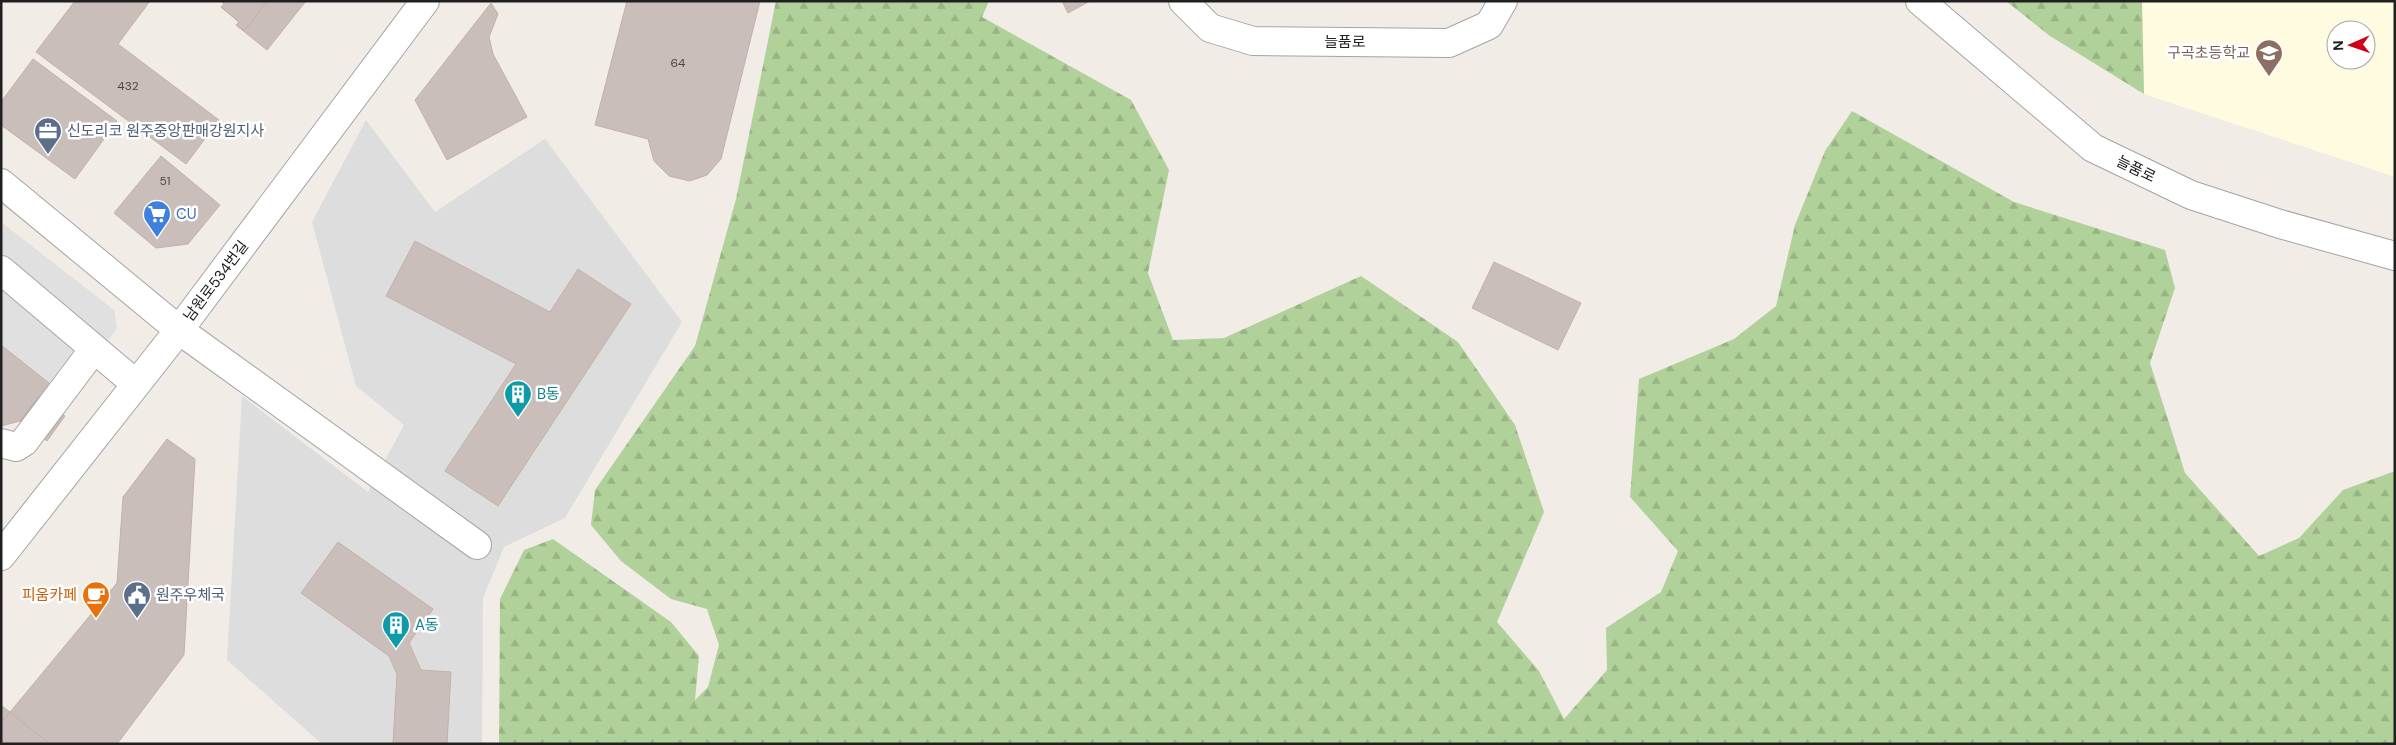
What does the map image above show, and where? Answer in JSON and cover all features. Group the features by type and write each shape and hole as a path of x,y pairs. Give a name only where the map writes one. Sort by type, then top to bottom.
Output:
{"street":[{"name":"남원로534번길","path":"1,556 179,330 425,1"},
{"name":"늘품로","path":"1183,1 1210,28 1253,41 1449,43 1489,24 1502,1"},
{"name":"늘품로","path":"1920,1 2093,148 2191,195 2280,224 2395,256"},
{"path":"1,183 179,330 477,545"},
{"path":"1,270 136,384"},
{"path":"1,442 16,447 24,442 94,349"}],"shaded area":[{"name":"구곡초등학교","path":"2142,1 2395,1 2395,177 2144,94"},
{"path":"366,120 435,212 545,139 682,322 565,518 504,547 483,598 482,744 322,744 227,660 242,396 368,492 404,425 356,386 312,222"},
{"path":"1,222 114,310 117,328 91,365 74,350 49,383 1,345"}],"green space":[{"path":"776,1 989,1 982,17 1131,100 1169,170 1148,273 1173,340 1224,338 1361,276 1458,342 1515,425 1544,512 1497,622 1539,671 1564,719 1607,670 1606,628 1661,592 1678,551 1630,497 1639,379 1734,339 1776,306 1795,225 1825,151 1852,111 2014,202 2165,250 2175,288 2150,363 2185,473 2259,556 2299,538 2343,490 2395,471 2395,744 499,744 500,599 524,550 553,539 671,622 699,656 695,700 708,687 719,645 707,609 671,599 621,561 591,525 595,490 695,346 736,199"},
{"path":"2006,1 2142,1 2144,94 2050,36"}],"building":[{"path":"75,1 150,1 118,44 219,120 186,164 36,52"},
{"path":"222,1 306,1 267,50 236,25 239,22 221,7 224,4"},
{"path":"222,1 268,1 244,31 236,25 239,22 221,7 224,4"},
{"path":"627,1 760,1 721,159 707,175 690,181 669,176 654,161 648,139 595,125"},
{"path":"1062,1 1090,1 1068,13"},
{"path":"491,3 498,14 489,37 493,54 527,117 447,160 415,100"},
{"path":"33,59 117,121 75,179 1,125 1,102"},
{"path":"161,156 220,205 188,244 156,248 114,213"},
{"name":"B동","path":"415,241 550,312 578,269 631,304 498,506 445,471 516,364 386,296"},
{"path":"1494,262 1581,303 1558,350 1472,308"},
{"path":"1,345 49,383 20,421 1,426"},
{"path":"38,397 65,416 47,441 20,421"},
{"name":"원주우체국","path":"167,439 195,459 184,655 117,744 1,744 1,723 117,583 123,497"},
{"name":"A동","path":"338,542 433,609 409,643 421,670 451,672 447,744 393,744 397,674 389,656 301,593"},
{"path":"1,705 50,744 1,744"}],"place":[{"name":"구곡초등학교","path":"2269,77"},
{"name":"신도리코 원주중앙판매강원지사","path":"48,155"},
{"name":"CU","path":"157,238"},
{"name":"B동","path":"518,418"},
{"name":"피움카페","path":"96,619"},
{"name":"원주우체국","path":"137,619"},
{"name":"A동","path":"396,649"}]}
